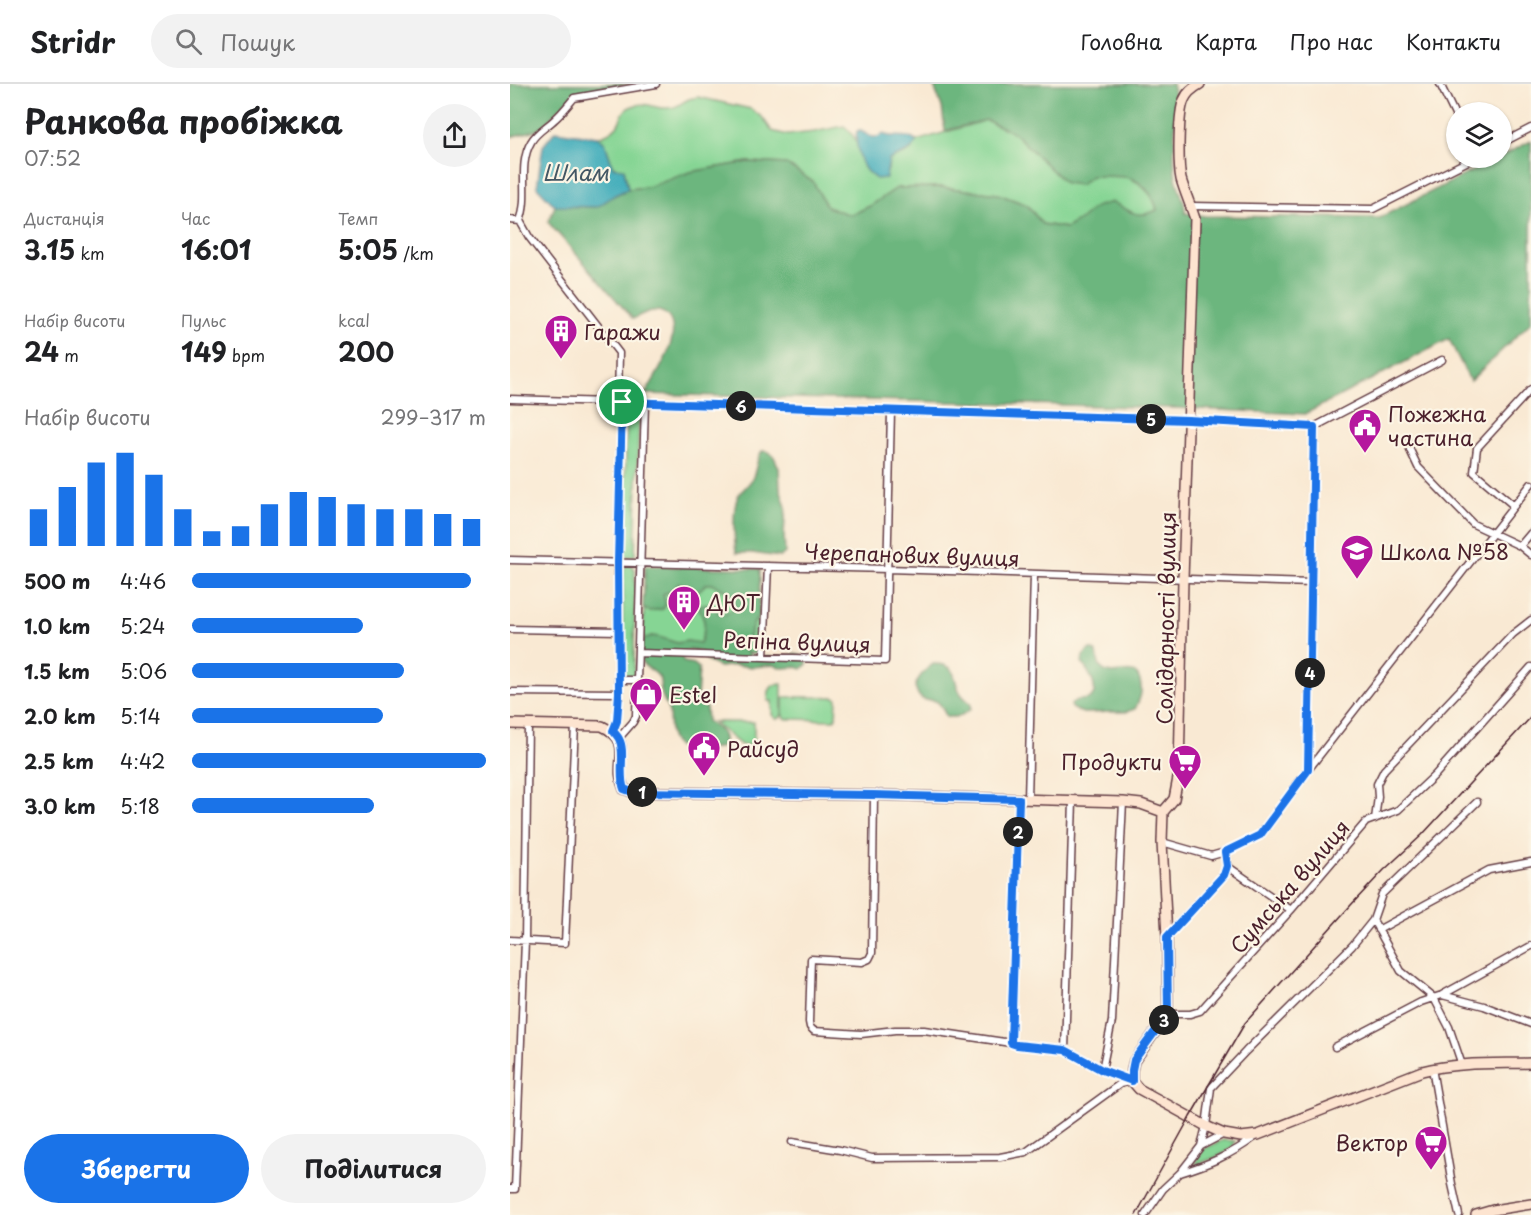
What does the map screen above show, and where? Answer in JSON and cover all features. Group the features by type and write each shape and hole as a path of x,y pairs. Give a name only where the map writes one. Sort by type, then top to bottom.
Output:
{"street":[{"path":"520,220 523,213 525,159 530,143 536,135 558,118 574,98 656,84"},
{"name":"Солідарності вулиця","path":"1168,1014 1163,812 1174,799 1179,773 1195,219 1181,178 1179,137 1182,102 1192,88 1200,84"},
{"path":"1440,84 1449,102"},
{"path":"1512,138 1531,128"},
{"path":"1191,206 1373,209 1454,168"},
{"path":"510,220 520,220"},
{"path":"520,220 529,237 619,353 619,693 616,735 621,745 621,782 624,789 632,792 873,795 1123,802 1141,804 1163,812"},
{"path":"510,399 1188,420 1314,427 1442,360"},
{"path":"1514,506 1474,472 1477,448 1531,389"},
{"path":"616,735 633,722 636,716 645,403"},
{"name":"Репiна вулиця","path":"638,653 885,661 891,411"},
{"path":"1308,770 1314,427"},
{"path":"1408,441 1418,467 1473,524 1520,546 1531,555"},
{"path":"1162,842 1211,856 1225,852 1260,835 1531,484"},
{"path":"1520,546 1531,533"},
{"name":"Черепанових вулиця","path":"510,560 888,569 1312,583"},
{"path":"764,657 768,567"},
{"path":"1011,1043 1034,574"},
{"path":"1375,819 1377,784 1384,770 1513,634 1531,620"},
{"path":"510,629 618,631"},
{"name":"Сумська вулиця","path":"1168,1014 1190,1014 1200,1011 1366,822 1398,810 1435,775 1531,667"},
{"path":"618,680 636,680"},
{"path":"510,692 619,693"},
{"path":"510,724 602,726 616,735"},
{"path":"513,1189 525,941 528,724"},
{"path":"510,940 564,943 575,726"},
{"path":"873,795 872,953 869,959 862,962 811,959 808,1022 814,1031 861,1034 895,1030 924,1030 1065,1050 1102,1070 1132,1081 1139,1089 1206,1126 1224,1134 1241,1137 1258,1135 1432,1068 1531,1063"},
{"path":"1065,1050 1073,801"},
{"path":"1102,1070 1112,1021 1123,802"},
{"path":"1145,1215 1163,1189 1180,1173 1201,1146 1211,1088 1352,946 1373,920 1382,894 1477,802"},
{"path":"1167,937 1224,875 1227,866 1225,852"},
{"path":"1378,930 1489,870 1531,862"},
{"path":"1227,866 1291,910"},
{"path":"1373,920 1401,971 1434,998 1449,1027 1462,1065"},
{"path":"1335,1047 1421,1002 1442,995 1531,946"},
{"path":"1442,995 1484,1006 1531,1024"},
{"path":"1132,1081 1134,1060 1168,1014"},
{"path":"1432,1068 1459,1215"},
{"path":"792,1142 872,1158 1000,1157 1026,1152 1120,1084 1132,1081"},
{"path":"1201,1146 1224,1134"},
{"path":"1180,1173 1236,1151 1258,1135"},
{"path":"1476,1215 1531,1204"}],"green space":[{"path":"510,84 631,84 574,94 540,129 510,137"},
{"path":"933,84 1172,84 1176,98 1174,158 1177,182 1185,213 1205,216 1379,218 1478,168 1512,168 1512,151 1531,141 1531,322 1470,381 1449,339 1305,414 1175,408 645,394 668,353 673,330 671,320 660,311 648,312 633,319 548,222 555,206 597,207 628,189 648,187 690,172 748,162 786,164 813,182 827,207 851,215 870,206 897,188 941,187 998,194 1027,205 1042,224 1066,228 1095,207 1112,202 1138,214 1157,210 1148,191 1140,183 1130,178 1091,176 1080,185 1065,183 1014,133 986,120 945,131 942,107"},
{"path":"698,97 751,109 763,118 772,131 788,135 844,126 855,140 865,169 888,170 889,160 912,149 916,141 986,120 1014,133 1031,149 1091,176 1126,176 1139,183 1154,198 1157,210 1141,215 1126,209 1080,220 1067,228 1042,224 1027,205 998,194 941,187 897,188 870,206 851,215 827,207 813,182 786,164 748,162 690,172 648,187 628,189 624,169 613,167 605,143 597,137 615,128 627,108 640,104 671,108"},
{"path":"633,414 639,419 635,555 629,557 623,555 627,418"},
{"path":"762,451 769,452 774,457 779,468 780,488 786,507 785,553 780,557 736,553 734,524 736,502 738,496 752,480"},
{"path":"627,565 635,569 634,675 628,677 622,675 623,569"},
{"path":"645,566 760,569 758,653 643,650"},
{"path":"645,566 760,569 759,615 747,641 746,651 750,656 778,658 795,654 807,661 802,669 773,665 720,667 708,662 697,650 690,649 685,652 682,658 684,662 694,664 699,668 697,698 706,708 707,721 724,736 724,744 720,748 688,748 675,744 670,733 669,712 662,695 659,677 644,665 640,659 640,652 643,640 652,636 677,643 687,641 700,643 704,624 699,606 708,604 719,613 725,614 734,609 732,597 728,592 713,584 706,584 694,595 690,594 679,583 672,591 663,594 666,604 663,609 650,611 643,609"},
{"path":"1090,649 1095,651 1102,669 1107,672 1129,671 1137,675 1141,692 1135,709 1126,712 1083,713 1073,709 1072,703 1088,699 1093,695 1092,680 1082,663 1083,656"},
{"path":"933,664 942,664 951,669 961,694 971,705 971,709 959,716 946,716 939,703 922,699 919,696 915,687 916,683"},
{"path":"782,684 782,715 776,719 772,715 772,701 768,701 769,691 773,685"},
{"path":"786,697 834,697 837,699 836,717 834,720 787,719 783,717 783,699"},
{"path":"713,722 754,722 754,745 741,745"},
{"path":"1223,1140 1235,1141 1234,1145 1217,1157 1195,1163 1203,1149"}],"water":[{"name":"Шлам","path":"555,131 597,137 605,143 613,167 624,169 628,189 597,207 555,206 537,187 543,146"},
{"path":"857,131 872,137 883,134 908,137 916,141 909,151 889,160 886,178 876,179 866,170 861,161"}],"railway":[{"path":"1136,1215 1245,1023 1351,905 1422,835 1531,717"}],"place":[{"name":"Гаражи","path":"561,360"},
{"name":"Пожежна частина","path":"1365,454"},
{"name":"Школа №58","path":"1357,580"},
{"name":"ДЮТ","path":"684,631"},
{"name":"Estel","path":"646,723"},
{"name":"Райсуд","path":"704,777"},
{"name":"Продукти","path":"1185,790"},
{"name":"Вектор","path":"1431,1171"}],"route":[{"path":"622,402 1188,420 1314,427 1308,770 1260,835 1225,852 1227,866 1224,875 1167,937 1168,1014 1134,1060 1132,1081 1102,1070 1065,1050 1011,1043 1019,799 632,792 624,789 621,782 621,745 613,731 617,721 619,693 618,563 622,402"}]}
